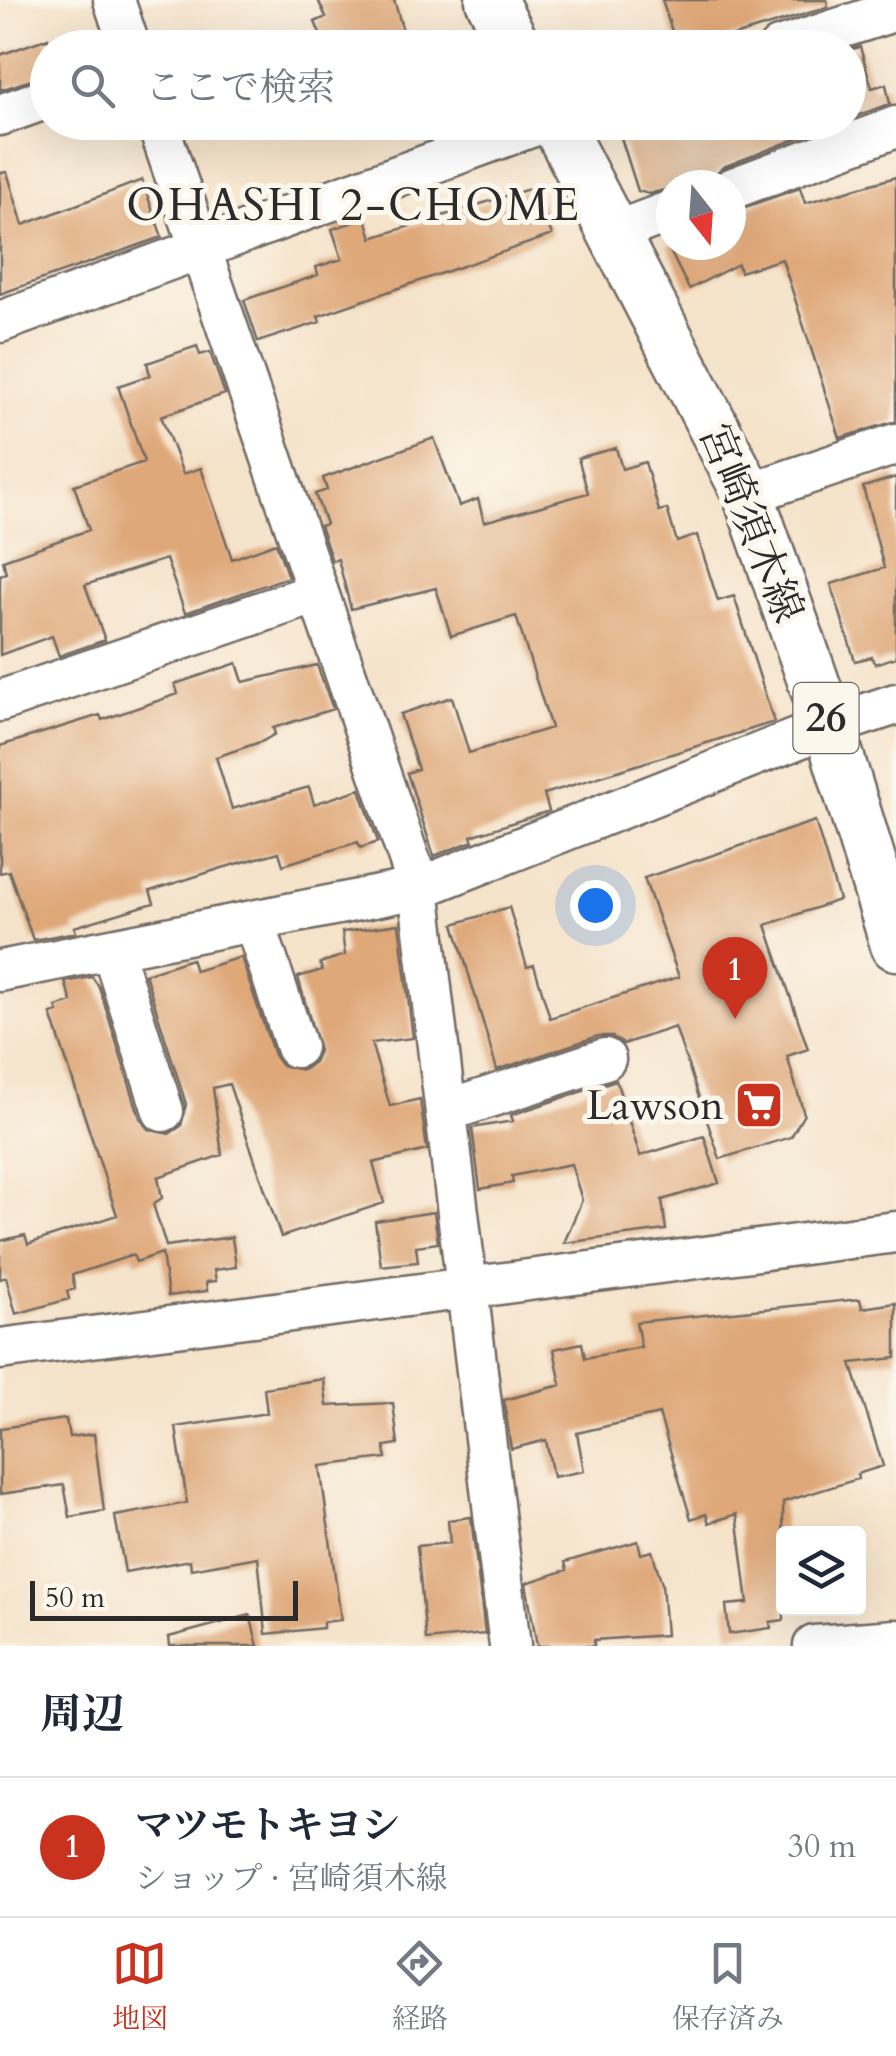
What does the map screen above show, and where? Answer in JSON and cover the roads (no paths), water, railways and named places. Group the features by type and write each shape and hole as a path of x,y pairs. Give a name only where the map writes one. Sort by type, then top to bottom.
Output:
{"main road":[{"path":"491,0 507,30"},
{"name":"宮崎須木線","path":"565,140 748,494 829,726 896,945"}],"street":[{"path":"114,0 124,30"},
{"path":"834,30 896,10"},
{"path":"0,115 30,104"},
{"path":"866,137 896,126"},
{"path":"163,140 420,888 510,1646"},
{"path":"0,322 496,140"},
{"path":"746,183 859,140"},
{"path":"614,233 656,217"},
{"path":"748,494 896,444"},
{"path":"0,701 316,593"},
{"path":"0,971 420,888 829,726 896,704"},
{"path":"254,922 296,1047"},
{"path":"112,950 162,1111"},
{"path":"447,1111 605,1060"},
{"path":"0,1349 896,1232"},
{"path":"814,1646 896,1640"}],"place":[{"name":"マツモトキヨシ","path":"735,1019"},
{"name":"Lawson","path":"759,1105"}],"district":[{"name":"OHASHI 2-CHOME","path":"354,205"}]}
